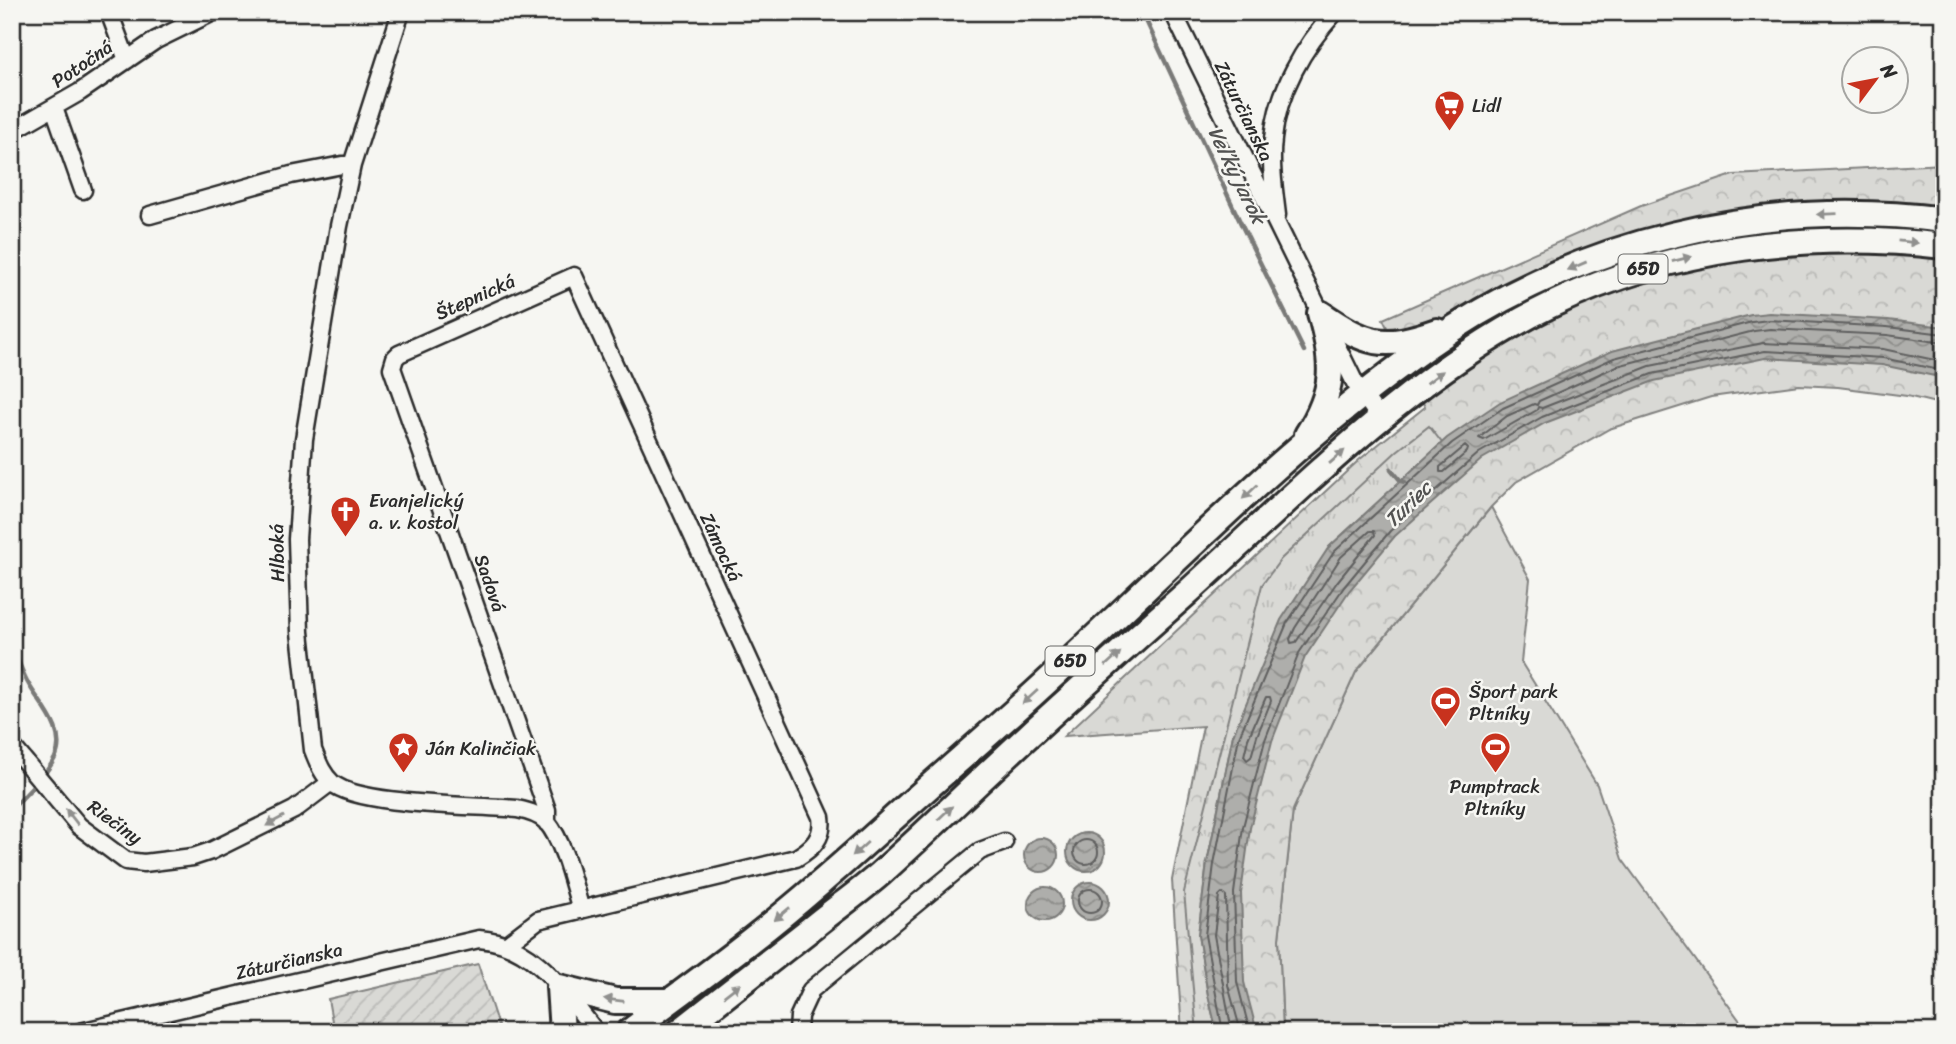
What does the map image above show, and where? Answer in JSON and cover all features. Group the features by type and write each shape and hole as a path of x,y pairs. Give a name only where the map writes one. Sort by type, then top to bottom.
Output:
{"main road":[{"name":"65D","path":"629,1032 753,939 845,862 1051,678 1300,446 1427,346 1465,322 1541,281 1583,263 1690,230 1764,218 1834,213 1905,215 1944,220"},
{"name":"65D","path":"679,1032 877,877 1336,457 1448,367 1512,326 1550,305 1642,270 1729,248 1802,241 1897,241 1944,246"},
{"path":"1320,313 1360,338 1394,343 1465,322"},
{"path":"1300,446 1315,423 1329,392 1332,366 1330,347 1320,313"},
{"path":"562,1032 559,987 615,1001 670,1002"}],"street":[{"path":"109,12 127,60"},
{"name":"Potočná","path":"12,131 54,108 156,40 213,12"},
{"name":"Hlboká","path":"331,782 320,768 313,750 309,725 300,632 298,514 308,414 339,226 352,165 401,12"},
{"name":"Záturčianska","path":"1173,12 1320,313 1363,395 1381,420"},
{"path":"1278,228 1272,158 1277,116 1295,69 1309,45 1335,12"},
{"path":"54,108 83,190"},
{"path":"150,215 291,175 352,165"},
{"name":"Štepnická","path":"395,358 574,276"},
{"name":"Zámocká","path":"574,276 821,817 823,828 810,850 796,858 581,910"},
{"name":"Sadová","path":"395,358 392,368 547,810 547,823"},
{"name":"Riečiny","path":"12,747 79,826 126,861 144,863 193,857 211,851 294,810 331,782"},
{"path":"331,782 344,791 368,798 517,809 531,812 547,823 562,852 581,910 538,920 508,943"},
{"path":"798,1032 799,1016 811,990 980,852 1004,842"},
{"name":"Záturčianska","path":"80,1032 479,939 508,943 536,960 596,1032"}],"green space":[{"path":"1944,164 1944,405 1907,396 1799,385 1711,397 1609,429 1516,482 1491,507 1356,672 1293,810 1279,939 1283,1032 1182,1032 1172,880 1203,726 1064,736 1359,460 1425,407 1383,319 1641,206 1733,175"},
{"path":"1429,426 1442,443 1329,547 1233,735 1207,863 1198,935 1217,1032 1197,1032 1184,892 1262,585 1281,559 1397,451"},
{"name":"Šport park Pltníky","path":"1491,507 1530,579 1521,662 1597,785 1622,859 1748,1032 1283,1032 1279,939 1293,810 1356,672"},
{"path":"478,964 500,1032 334,1032 328,999"}],"water":[{"name":"Turiec","path":"1769,313 1888,320 1944,327 1944,378 1882,365 1765,358 1654,381 1545,423 1482,459 1395,536 1349,591 1305,657 1272,741 1250,828 1241,893 1244,982 1257,1032 1217,1032 1198,935 1207,863 1233,735 1281,620 1329,547 1447,438 1500,402 1612,351 1751,315"},
{"path":"1086,833 1099,839 1105,852 1099,865 1086,871 1073,865 1067,852 1073,839"},
{"path":"1041,838 1053,843 1058,855 1053,867 1041,872 1029,867 1024,855 1029,843"},
{"path":"1090,882 1103,888 1109,901 1103,914 1090,920 1077,914 1071,901 1077,888"},
{"path":"1045,887 1057,892 1062,904 1057,916 1045,921 1033,916 1028,904 1033,892"}],"waterway":[{"name":"Veľký jarok","path":"1142,12 1304,351"},
{"name":"Veľký jarok","path":"1391,469 1405,482"},
{"path":"12,648 28,683 51,719 58,738 55,758 46,772 12,809"}],"place":[{"name":"Lidl","path":"1449,132"},
{"name":"Evanjelický a. v. kostol","path":"346,538"},
{"name":"Šport park Pltníky","path":"1446,729"},
{"name":"Pumptrack Pltníky","path":"1495,774"},
{"name":"Ján Kalinčiak","path":"403,775"}]}
